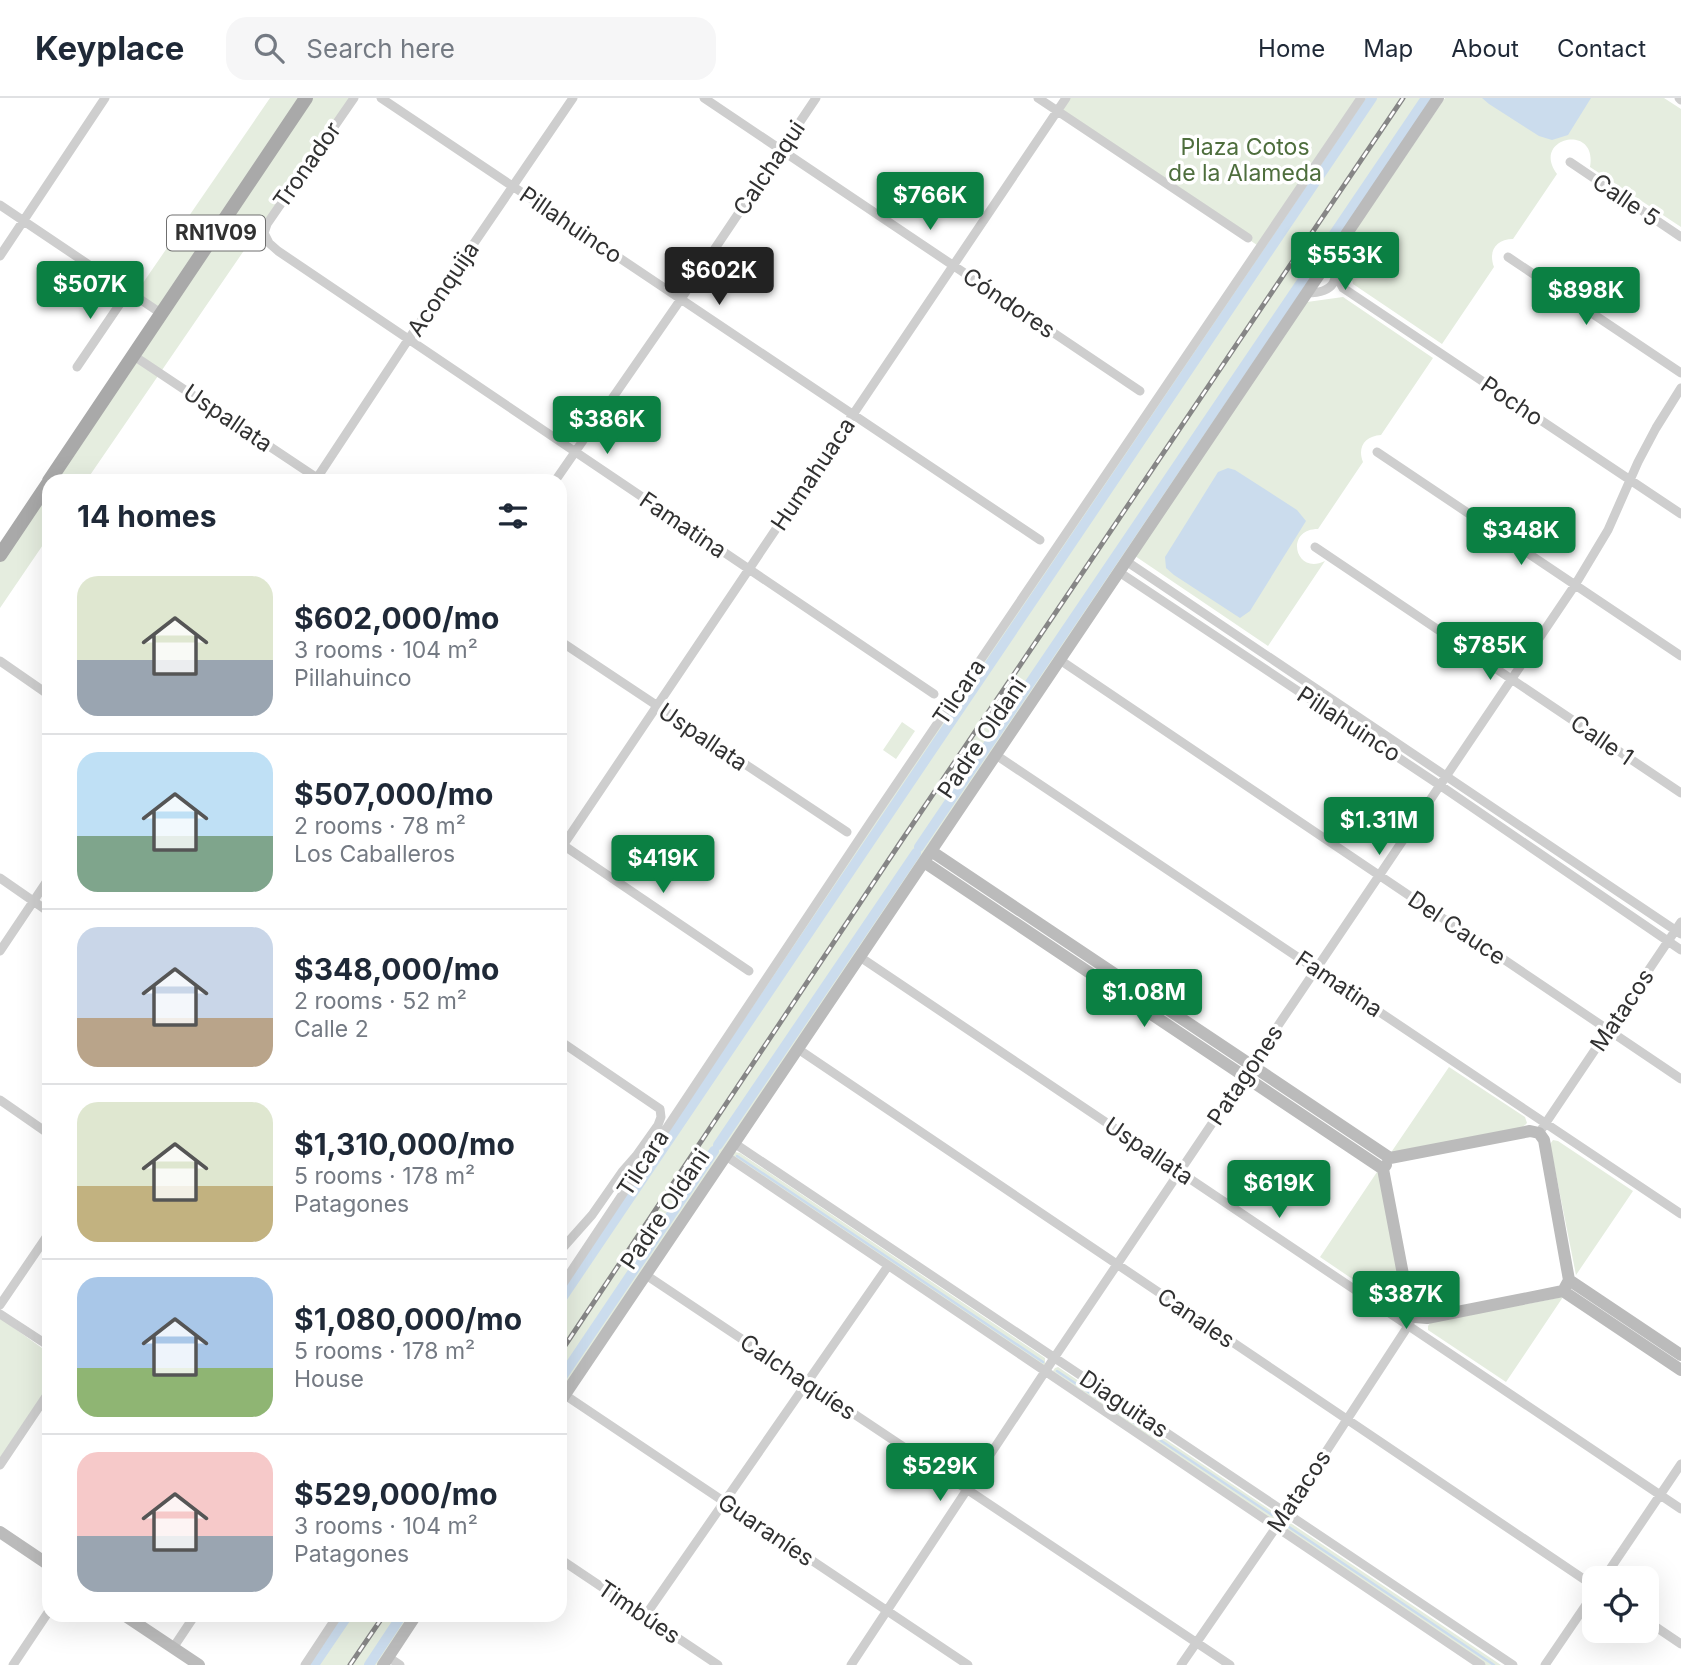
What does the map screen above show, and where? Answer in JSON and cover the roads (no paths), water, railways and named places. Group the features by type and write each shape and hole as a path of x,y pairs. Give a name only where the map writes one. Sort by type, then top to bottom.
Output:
{"main road":[{"name":"RN1V09","path":"54,474 306,98"},
{"name":"Padre Oldani","path":"567,1392 1438,98"},
{"name":"RN1V09","path":"0,555 42,492"},
{"path":"928,856 1386,1164 1412,1321 1566,1285 1681,1355"},
{"path":"1386,1164 1543,1128 1566,1285 1681,1370"},
{"path":"0,1532 42,1560"},
{"path":"134,1622 199,1665"},
{"path":"386,1661 411,1622"}],"street":[{"path":"0,256 105,98"},
{"name":"Tronador","path":"264,233 267,224 354,98"},
{"name":"Pillahuinco","path":"381,98 1040,540"},
{"name":"Aconquija","path":"322,474 408,340 573,98"},
{"name":"Cóndores","path":"704,98 1140,391"},
{"name":"Calchaqui","path":"560,474 816,98"},
{"path":"1038,98 1248,238"},
{"name":"Humahuaca","path":"567,837 1066,98"},
{"name":"Tilcara","path":"567,1278 872,820 1362,98"},
{"name":"Calle 5","path":"1570,162 1681,237"},
{"path":"0,205 162,314"},
{"name":"Famatina","path":"264,233 278,251 934,694"},
{"name":"Pocho","path":"1332,255 1337,277 1343,288 1681,514"},
{"path":"1508,257 1681,373"},
{"path":"1329,289 1337,277"},
{"path":"1307,293 1343,288"},
{"path":"76,366 128,292"},
{"name":"Uspallata","path":"134,356 309,474"},
{"name":"Patagones","path":"851,1665 1054,1358 1575,585 1608,530 1656,428 1681,387"},
{"path":"1377,452 1681,656"},
{"name":"Calle 1","path":"1315,547 1681,793"},
{"name":"Pillahuinco","path":"1123,567 1679,928"},
{"name":"Pillahuinco","path":"1123,567 1681,950"},
{"name":"Uspallata","path":"567,645 847,832"},
{"name":"Del Cauce","path":"1060,660 1681,1079"},
{"path":"0,661 42,690"},
{"name":"Famatina","path":"996,755 1317,970 1543,1128 1681,1214"},
{"path":"567,850 749,971"},
{"path":"0,878 42,907"},
{"path":"0,951 42,888"},
{"name":"Matacos","path":"1543,1128 1679,928"},
{"name":"Uspallata","path":"860,957 1180,1172 1412,1321 1681,1509"},
{"name":"Tilcara","path":"567,1046 660,1109 661,1117 658,1125 592,1215 567,1243"},
{"name":"Canales","path":"797,1049 1582,1578"},
{"path":"0,1100 42,1129"},
{"name":"Diaguitas","path":"734,1143 1513,1665"},
{"name":"Diaguitas","path":"726,1156 1481,1665"},
{"path":"0,1306 42,1243"},
{"path":"645,1616 888,1266"},
{"name":"Calchaquíes","path":"646,1275 1230,1665"},
{"path":"0,1314 42,1341"},
{"name":"Matacos","path":"1181,1665 1286,1513 1412,1321"},
{"path":"0,1465 42,1402"},
{"name":"Guaraníes","path":"567,1402 724,1502 968,1665"},
{"path":"1612,1566 1681,1464"},
{"name":"Timbúes","path":"567,1564 718,1665"},
{"path":"1545,1665 1582,1610"},
{"path":"13,1665 42,1622"},
{"path":"173,1648 190,1622"},
{"path":"305,1665 333,1622"},
{"path":"1659,1629 1681,1644"},
{"path":"386,1661 400,1665"}],"water":[{"path":"1482,98 1591,98 1568,135 1552,140 1539,136"},
{"path":"1228,468 1297,510 1306,521 1250,611 1240,618 1174,575 1166,568 1165,557 1218,472"}],"waterway":[{"path":"567,1291 1372,98"},
{"path":"919,847 1426,98"},
{"path":"718,1145 916,853"},
{"path":"567,1370 714,1151"},
{"path":"737,1156 1043,1362"},
{"path":"1057,1371 1272,1515"},
{"path":"1286,1525 1494,1665"},
{"path":"314,1665 343,1622"},
{"path":"369,1665 397,1622"}],"railway":[{"path":"567,1342 902,840 1403,98"},
{"path":"350,1665 379,1622"}],"park label":[{"name":"Plaza Cotos de la Alameda","path":"1245,160"}]}
